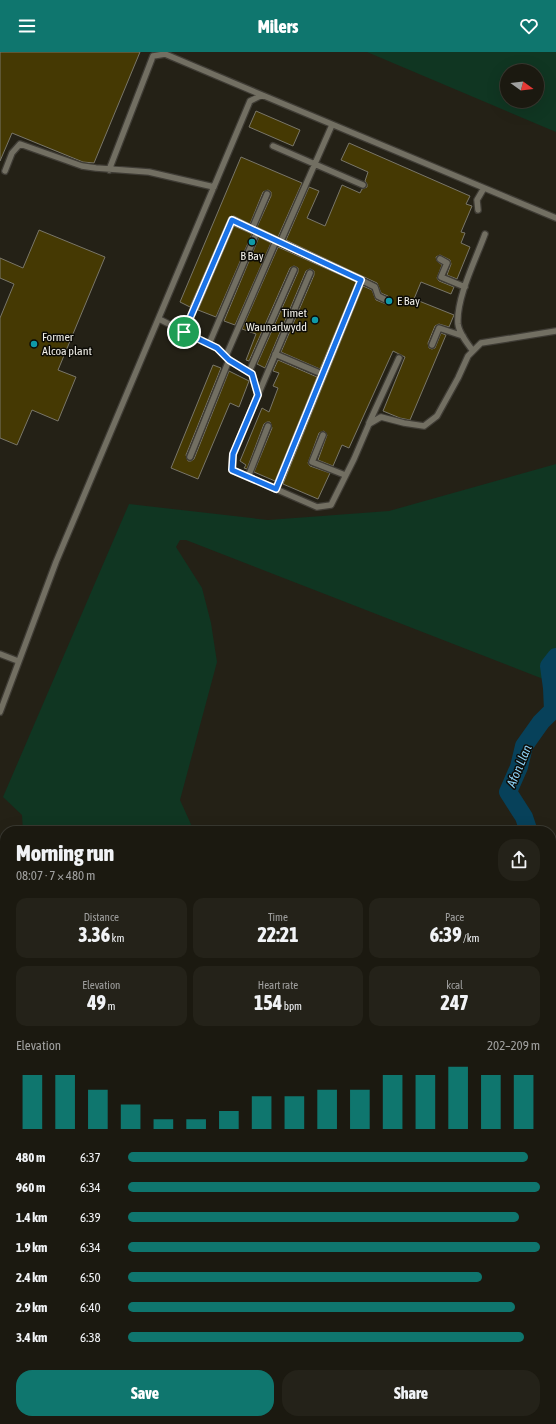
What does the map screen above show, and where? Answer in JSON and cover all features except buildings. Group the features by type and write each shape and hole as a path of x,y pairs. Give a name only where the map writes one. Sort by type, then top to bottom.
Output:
{"lane":[{"path":"109,170 151,54 165,54 262,96 556,218"},
{"path":"0,712 56,562 250,101 262,96"},
{"path":"190,457 228,358 278,242 332,125"},
{"path":"5,171 12,153 20,144 82,166 109,170 149,172 214,187"},
{"path":"273,146 363,185"},
{"path":"478,210 478,200 484,188"},
{"path":"209,344 254,231 267,194"},
{"path":"184,332 232,220 361,280 375,288 378,296 386,300"},
{"path":"473,351 458,325 459,304 485,234"},
{"path":"440,259 447,263 441,277 465,287"},
{"path":"250,372 294,270"},
{"path":"310,273 233,454 232,470 317,507 331,505 354,459 399,358"},
{"path":"276,489 361,280"},
{"path":"159,320 217,348 228,358 250,372 252,374 258,395"},
{"path":"432,345 439,328 463,336"},
{"path":"369,424 380,417 424,426 436,416 458,378 468,356 481,343 556,331"},
{"path":"275,354 322,374"},
{"path":"248,477 268,426"},
{"path":"323,435 312,462 345,476"},
{"path":"0,654 18,661"}],"green space":[{"path":"367,52 556,52 556,132"},
{"path":"556,464 556,684 186,540 180,540 176,547 202,588 211,623 217,662 180,800 192,826 23,826 22,815 3,797 129,504 268,520 389,511"}],"waterway":[{"name":"Afon Llan","path":"527,826 524,817 508,792 519,767 524,746 541,722 553,710 549,666 556,657"}],"place":[{"name":"B Bay","path":"252,242"},
{"name":"E Bay","path":"389,301"},
{"name":"Timet Waunarlwydd","path":"315,320"},
{"name":"Former Alcoa plant","path":"34,344"}],"route":[{"path":"232,220 361,280 276,489 232,470 233,454 258,395 252,374 229,360 217,348 184,332 232,220"}]}
